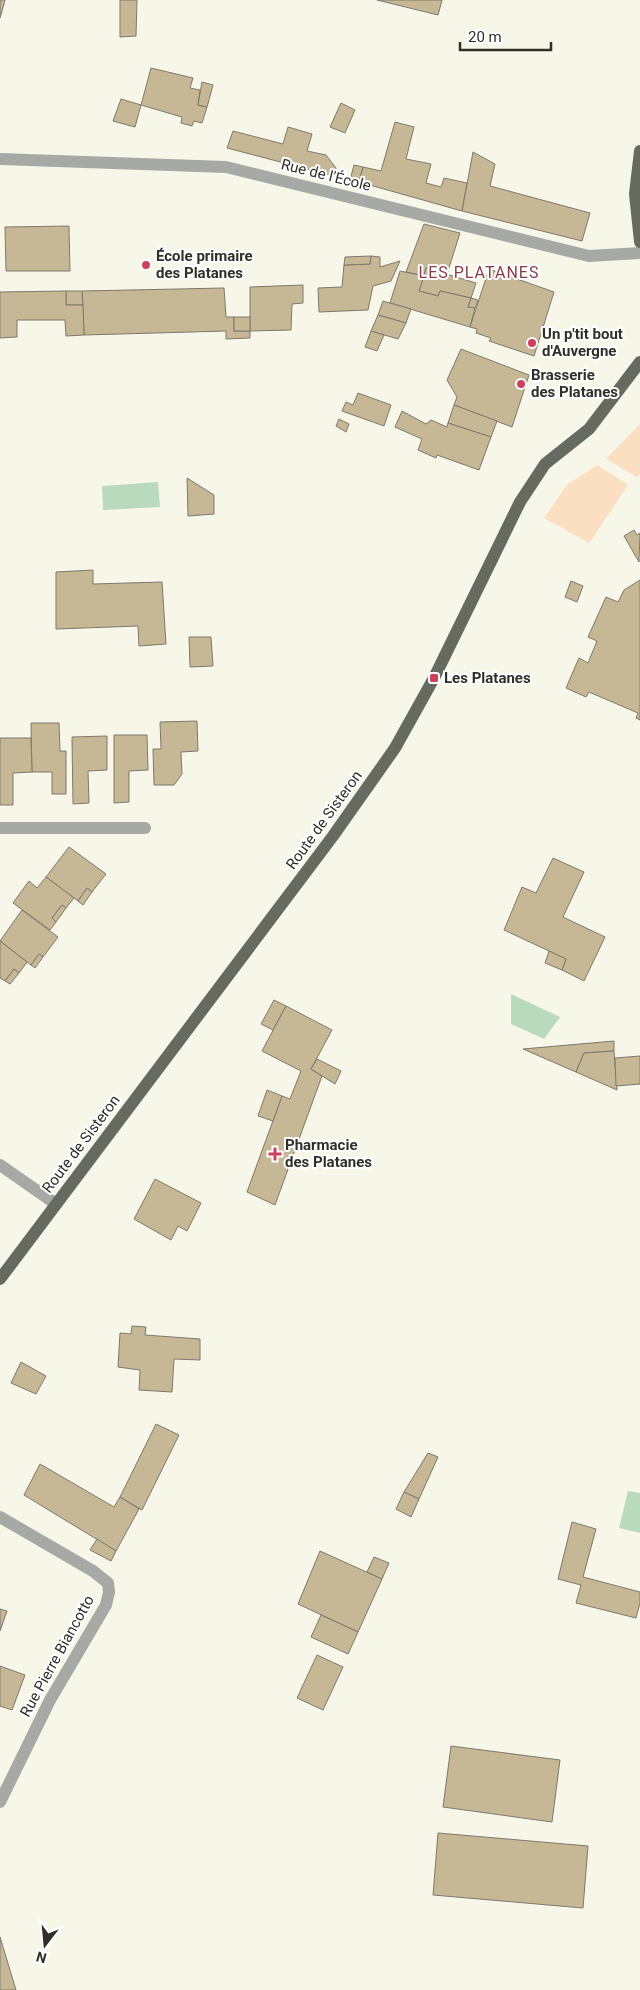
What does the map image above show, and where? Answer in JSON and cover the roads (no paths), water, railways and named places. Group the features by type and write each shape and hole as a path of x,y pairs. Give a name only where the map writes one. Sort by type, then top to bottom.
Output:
{"main road":[{"path":"640,151 635,194 640,242"},
{"name":"Route de Sisteron","path":"0,1279 333,836 395,748 434,678 520,502 545,464 590,429 640,362"}],"street":[{"name":"Rue de l'École","path":"0,159 226,167 589,256 640,253"},
{"path":"2,831 144,828"},
{"path":"0,1165 56,1204"},
{"name":"Rue Pierre Biancotto","path":"0,1517 93,1571 108,1583 109,1592 106,1606 50,1700 0,1802"}],"place":[{"name":"École primaire des Platanes","path":"146,265"},
{"name":"Un p'tit bout d'Auvergne","path":"532,343"},
{"name":"Brasserie des Platanes","path":"521,384"},
{"name":"Les Platanes","path":"434,678"},
{"name":"Pharmacie des Platanes","path":"275,1154"}],"district":[{"name":"LES PLATANES","path":"479,272"}]}
